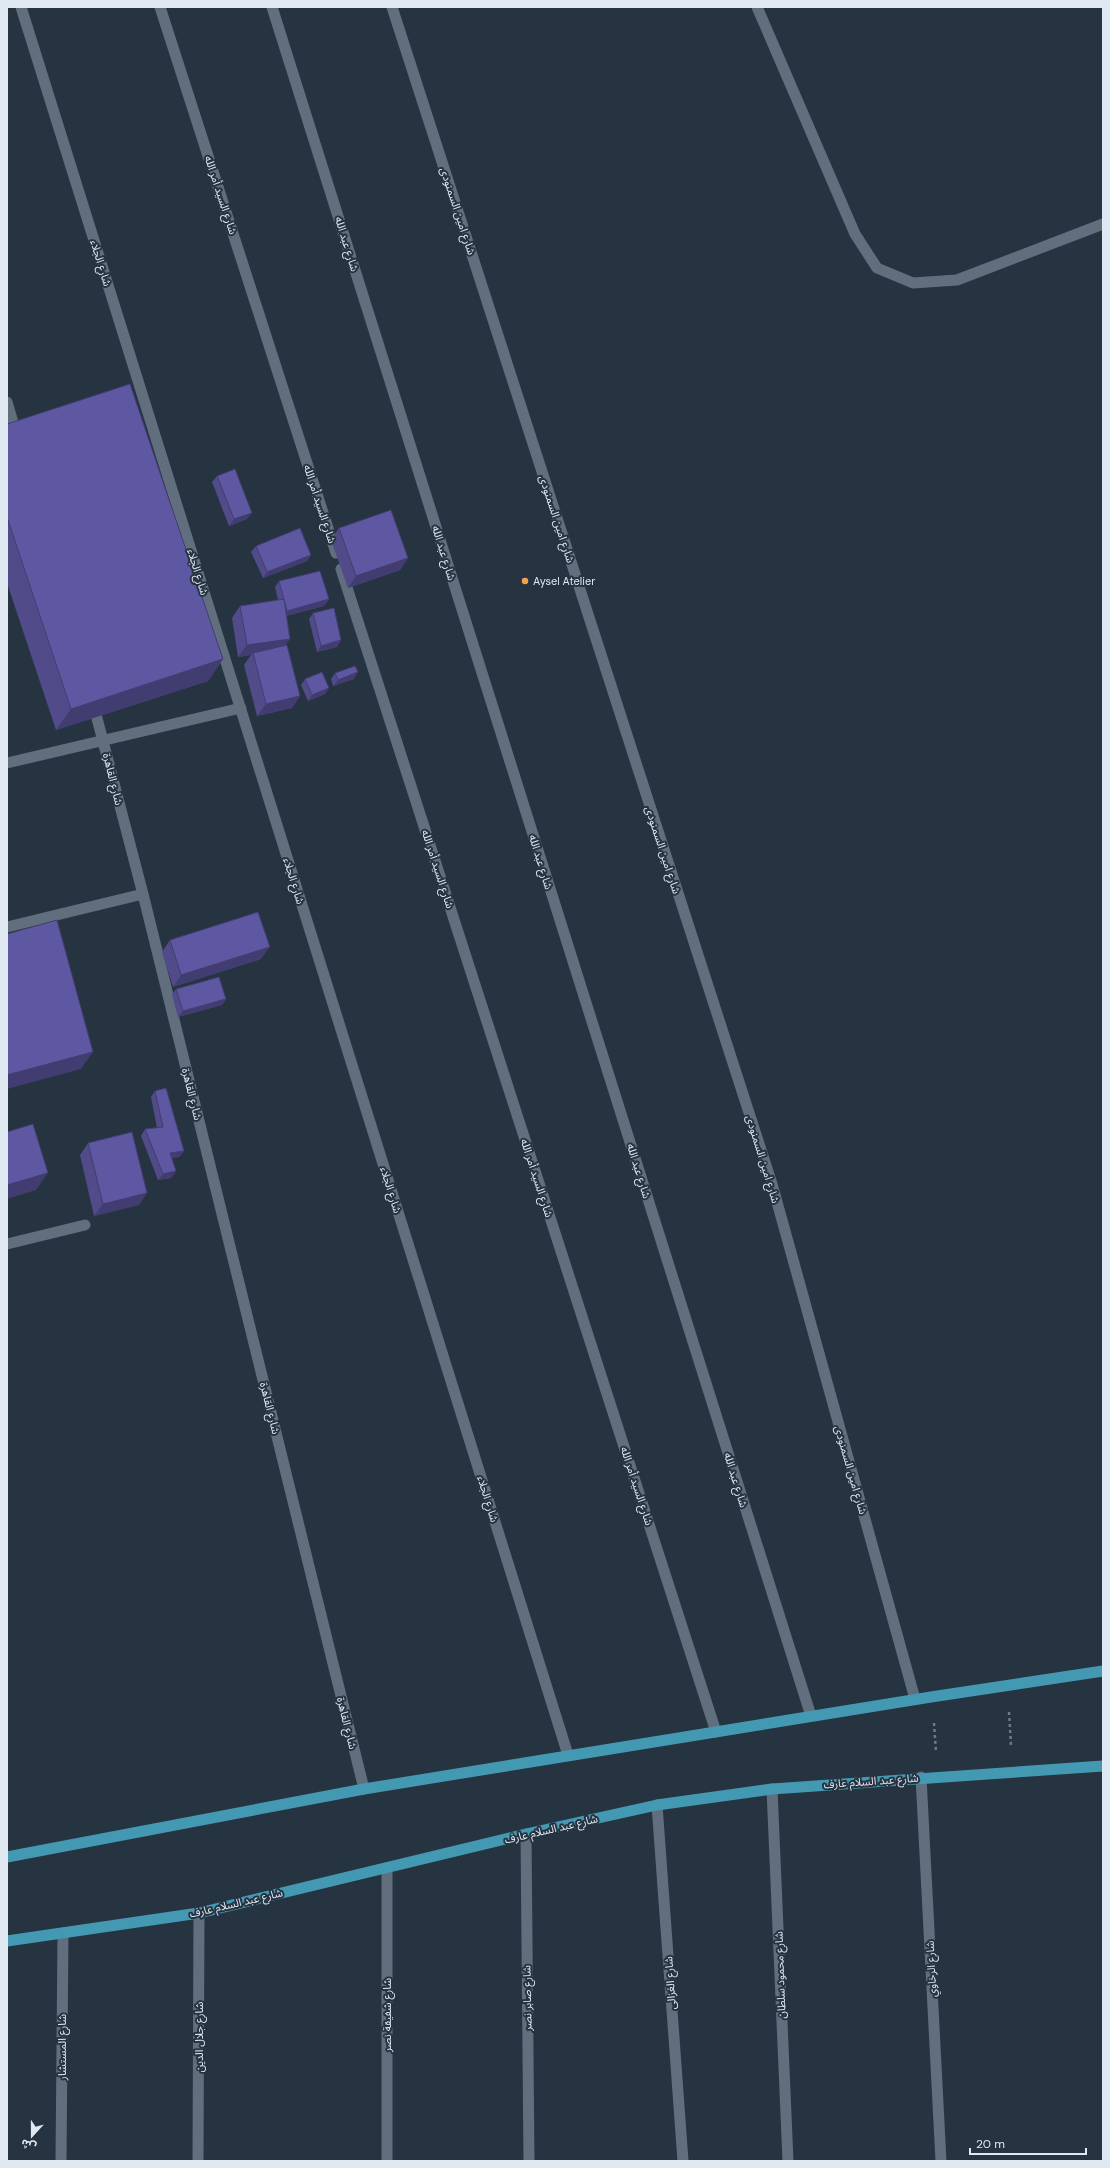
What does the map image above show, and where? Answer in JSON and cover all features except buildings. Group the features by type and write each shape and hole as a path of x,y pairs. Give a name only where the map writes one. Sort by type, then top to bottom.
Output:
{"main road":[{"path":"7,1857 364,1789 811,1716 1103,1671"},
{"name":"شارع عبد السلام عارف","path":"7,1941 199,1913 387,1869 526,1834 658,1805 772,1789 921,1777 1103,1766"}],"street":[{"name":"شارع الجلاء","path":"21,7 568,1755"},
{"name":"شارع السيد أمر الله","path":"160,7 716,1732"},
{"name":"شارع عبد الله","path":"272,7 811,1716"},
{"name":"شارع امين السمنودى","path":"392,7 772,1184 915,1700"},
{"path":"758,7 855,234 877,268 913,283 957,280 1103,224"},
{"path":"7,402 20,447"},
{"name":"شارع القاهرة","path":"90,696 143,894 364,1789"},
{"path":"7,763 241,708"},
{"path":"7,927 143,894"},
{"path":"7,1244 85,1225"},
{"name":"شارع الرخاوي","path":"921,1777 941,2161"},
{"name":"شارع محمود سلطان","path":"772,1789 788,2161"},
{"name":"شارع الغزالى","path":"658,1805 683,2161"},
{"name":"شارع صابر نصر","path":"526,1834 529,2161"},
{"name":"شارع شفيقة نصر","path":"387,1869 387,2161"},
{"name":"شارع جلال الدين","path":"198,2161 199,1913"},
{"name":"شارع المستشار","path":"61,2161 63,1933"}],"path":[{"path":"1007,1686 1013,1772"},
{"path":"931,1697 938,1776"}],"place":[{"name":"Aysel Atelier","path":"525,581"}]}
